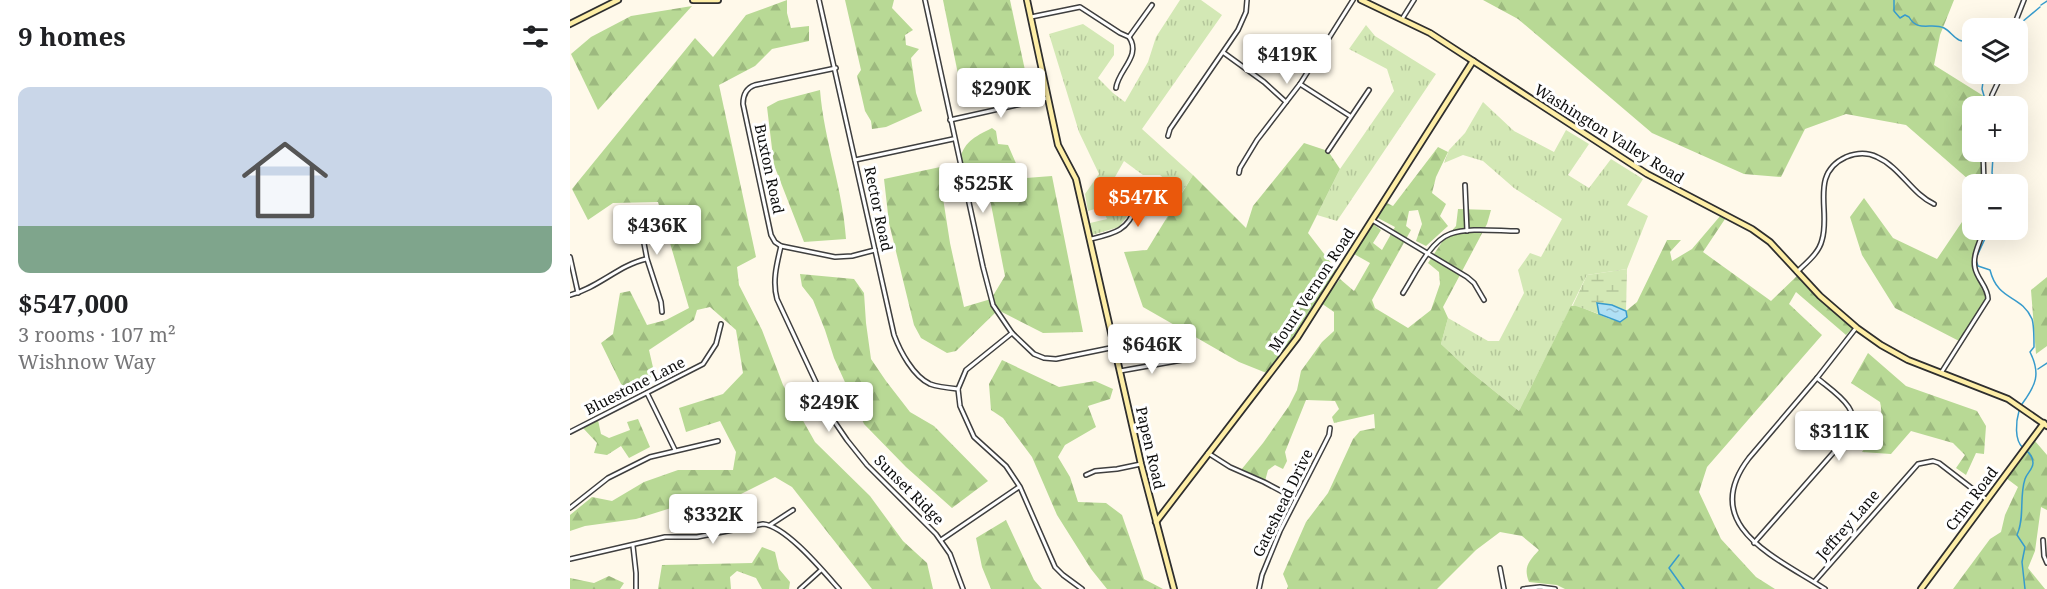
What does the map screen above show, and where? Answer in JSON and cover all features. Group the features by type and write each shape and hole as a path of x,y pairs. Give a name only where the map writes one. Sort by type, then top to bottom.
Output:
{"street":[{"path":"570,24 618,0"},
{"path":"693,0 718,0"},
{"name":"Rector Road","path":"819,0 892,327 902,351 915,372 926,382 957,389"},
{"path":"925,0 990,299 1012,333 1030,351 1044,358 1076,356 1115,347"},
{"name":"Papen Road","path":"1027,0 1058,145 1075,175 1141,464 1174,589"},
{"path":"1168,136 1170,129 1243,21 1247,0"},
{"path":"1239,173 1257,140 1300,84 1353,0"},
{"name":"Washington Valley Road","path":"1361,0 1430,33 1647,174 1752,229 1770,242 1820,296 1857,328 1895,353 2008,399 2045,425"},
{"path":"1402,19 1414,0"},
{"path":"2017,18 2024,0"},
{"path":"1130,37 1152,5"},
{"path":"1031,17 1080,8 1130,37 1133,54 1116,88"},
{"path":"1223,53 1286,102"},
{"name":"Mount Vernon Road","path":"1156,522 1296,339 1473,61"},
{"name":"Buxton Road","path":"781,246 771,235 743,104 744,95 749,88 754,86 836,68"},
{"path":"1300,84 1350,116"},
{"path":"1328,151 1369,90"},
{"path":"950,120 1048,98"},
{"path":"855,160 954,139"},
{"path":"1797,272 1813,256 1821,243 1824,232 1824,184 1829,172 1842,159 1860,153 1877,156 1934,204"},
{"path":"1091,239 1116,233 1126,225 1133,213 1138,191 1137,183"},
{"path":"1465,185 1467,231"},
{"path":"626,209 642,232 662,312"},
{"path":"1372,220 1471,280 1484,300"},
{"path":"1403,293 1437,242 1444,237 1467,231 1517,231"},
{"path":"1941,373 1988,299 1987,290 1977,274 1974,260 1980,240"},
{"path":"781,246 835,257 852,256 875,250"},
{"name":"Sunset Ridge","path":"781,246 774,287 777,299 834,421 858,455 941,540 950,554 963,589"},
{"path":"570,257 578,293"},
{"path":"570,296 634,262 647,259"},
{"name":"Bluestone Lane","path":"570,432 703,364 718,338 721,324"},
{"path":"1826,589 1754,543 1742,529 1734,507 1733,491 1737,476 1749,458 1857,328"},
{"path":"1012,333 966,370 957,389 960,406 971,432 1006,466 1020,487 1055,567 1082,589"},
{"path":"1120,371 1182,360"},
{"path":"1754,543 1852,429 1854,421 1851,409 1817,378"},
{"path":"647,393 675,450"},
{"name":"Crim Road","path":"1921,589 2045,425"},
{"name":"Gateshead Drive","path":"1259,589 1270,555 1330,429"},
{"path":"570,508 614,475 650,457 718,441"},
{"path":"1208,453 1230,467 1296,499"},
{"name":"Jeffrey Lane","path":"1814,582 1918,464 1933,461 1939,463 1987,500"},
{"path":"1086,474 1141,464"},
{"path":"941,540 1020,487"},
{"path":"1152,508 1156,511 1164,510"},
{"path":"570,559 665,537 697,537 753,525 770,525 793,510"},
{"path":"770,525 798,546 839,589"},
{"path":"2043,540 2047,563"},
{"path":"633,546 636,589"},
{"path":"1500,568 1504,589"},
{"path":"800,589 821,570"},
{"path":"1523,589 1540,587 1555,589"}],"green space":[{"path":"787,0 787,13 791,28 809,26 809,41 772,49 755,66 719,85 756,257 737,267 739,285 762,330 783,385 815,442 870,496 903,541 927,563 933,589 872,589 792,487 775,477 733,498 687,503 636,519 585,526 570,531 570,515 592,497 612,501 644,482 678,470 733,470 736,452 720,421 686,432 679,408 723,394 743,373 736,330 710,307 697,310 694,320 649,350 655,376 623,388 601,343 613,334 620,293 630,291 647,325 666,320 689,308 658,202 613,203 588,220 572,189 695,38 713,57 746,15"},
{"path":"845,0 894,0 892,8 913,30 905,35 906,45 919,49 911,58 916,93 922,111 886,127 872,129 871,121 865,111 857,76 861,70"},
{"path":"943,0 1010,0 1026,75 1024,81 979,91 959,79"},
{"path":"1180,0 1201,0 1222,15 1142,129 1193,175 1181,194 1160,175 1143,175 1124,161 1106,193 1128,215 1119,227 1092,235 1090,223 1107,219 1102,207 1088,211 1085,194 1099,174 1079,132 1049,34 1083,24 1114,45 1114,55 1098,78 1125,102 1148,62 1156,37"},
{"path":"1483,0 1954,0 1940,35 1934,65 1984,96 1962,96 1962,162 1983,162 1984,174 1962,174 1906,125 1846,114 1805,129 1781,177 1744,174 1652,133 1518,19"},
{"path":"692,6 598,110 571,54 591,37 631,16"},
{"path":"1366,25 1375,36 1436,74 1337,221 1317,215 1340,169 1394,91 1387,69 1349,49"},
{"path":"820,90 846,239 804,242 774,165 767,107 778,101"},
{"path":"1483,102 1514,131 1554,152 1566,130 1589,144 1568,175 1589,188 1611,159 1643,179 1627,205 1648,216 1627,269 1587,275 1519,411 1441,344 1448,318 1488,341 1499,341 1524,293 1518,270 1530,253 1541,257 1562,219 1514,188 1483,161 1463,155 1444,163 1449,150 1465,133"},
{"path":"992,128 996,131 998,144 1008,145 1021,175 1026,178 1052,176 1083,332 1043,333 998,310 956,351 947,353 921,338 914,325 889,223 884,179 959,163 966,145","holes":["962,175 987,184 1005,276 991,299 964,307 950,243 940,179"]},
{"path":"1304,143 1328,151 1340,169 1308,233 1338,272 1297,338 1269,374 1239,362 1143,307 1124,252 1147,250 1193,175 1246,228 1253,206"},
{"path":"1438,147 1448,152 1436,177 1432,193 1446,204 1440,216 1448,226 1426,246 1416,241 1422,224 1418,210 1409,211 1406,226 1411,230 1372,300 1375,308 1408,328 1431,310 1440,284 1439,272 1428,263 1456,226 1458,209 1491,210 1487,224 1443,307 1448,318 1441,344 1519,411 1571,306 1576,305 1610,319 1626,317 1626,311 1637,302 1667,240 1681,240 1670,252 1672,261 1692,249 1721,215 1725,219 1703,252 1771,301 1799,274 1853,328 1846,335 1796,292 1789,304 1822,335 1707,467 1699,492 1721,539 1756,577 1775,589 1565,589 1557,585 1529,582 1528,564 1539,550 1522,536 1500,532 1476,550 1437,589 1287,589 1283,574 1306,522 1328,493 1353,439 1360,431 1375,428 1374,414 1334,423 1332,417 1339,409 1335,401 1306,400 1285,452 1287,461 1283,469 1275,465 1268,470 1265,481 1241,470 1289,406 1297,390 1301,371 1322,342 1334,331 1334,312 1321,303 1340,279 1354,291 1370,263 1354,254 1372,223 1381,230 1373,243 1382,250 1395,227 1376,217 1385,202 1393,206"},
{"path":"1864,198 1893,238 1937,259 1962,222 1962,240 1980,240 1975,258 1977,270 1989,296 1961,342 1895,308 1862,255 1850,217"},
{"path":"1627,269 1626,311 1612,305 1598,303 1599,314 1573,305 1587,275"},
{"path":"800,274 854,279 864,293 871,359 910,412 934,426 988,481 952,508 906,467 864,424 834,358 813,300 802,286"},
{"path":"2047,277 2047,346 2036,354 2031,290"},
{"path":"1868,353 1906,386 1977,411 1986,426 1984,454 1976,453 1966,475 1956,468 1965,455 1953,443 1911,431 1891,454 1862,452 1874,435 1881,416 1880,402 1851,383"},
{"path":"1002,360 1059,387 1095,381 1113,389 1110,399 1088,406 1096,427 1065,445 1058,457 1070,477 1078,502 1106,503 1122,515 1144,579 1163,589 1107,589 1091,569 1057,515 1032,457 1003,418 991,410 989,384"},
{"path":"638,419 650,447 629,458 621,446 607,455 594,453 597,443 583,428 598,420 601,434 609,438 630,430 627,422"},
{"path":"2035,441 2047,455 2047,510 2041,507 2035,551 2028,568 2045,589 1953,589 1990,539 2001,532 2005,515 2018,487 2006,478"},
{"path":"1006,520 1034,580 1042,589 991,589 982,567 976,538"},
{"path":"762,547 775,552 779,569 790,582 789,589 762,589 756,578 737,571 730,577 731,589 658,589 662,565 752,563"},
{"path":"609,576 624,583 620,589 570,589 570,578 594,583"}],"water":[{"path":"1597,303 1612,305 1626,311 1627,317 1620,322 1599,314"}],"waterway":[{"path":"1894,0 1894,11 1900,18 1905,15 1916,25 1939,26 1962,41"},
{"path":"2041,5 2047,1"},
{"path":"2027,18 2040,7"},
{"path":"1983,84 1984,96"},
{"path":"1992,174 1993,162"},
{"path":"1977,256 1984,240"},
{"path":"1976,260 1978,266 1990,270 1998,288 2022,305 2032,319 2034,347 2030,352 2036,373 2034,385 2022,404"},
{"path":"2038,369 2047,363"},
{"path":"2019,411 2017,435 2023,448"},
{"path":"2025,589 2022,562 2025,547 2017,535 2021,522 2023,486 2033,463 2027,451"},
{"path":"1679,555 1669,568 1684,589"}]}
